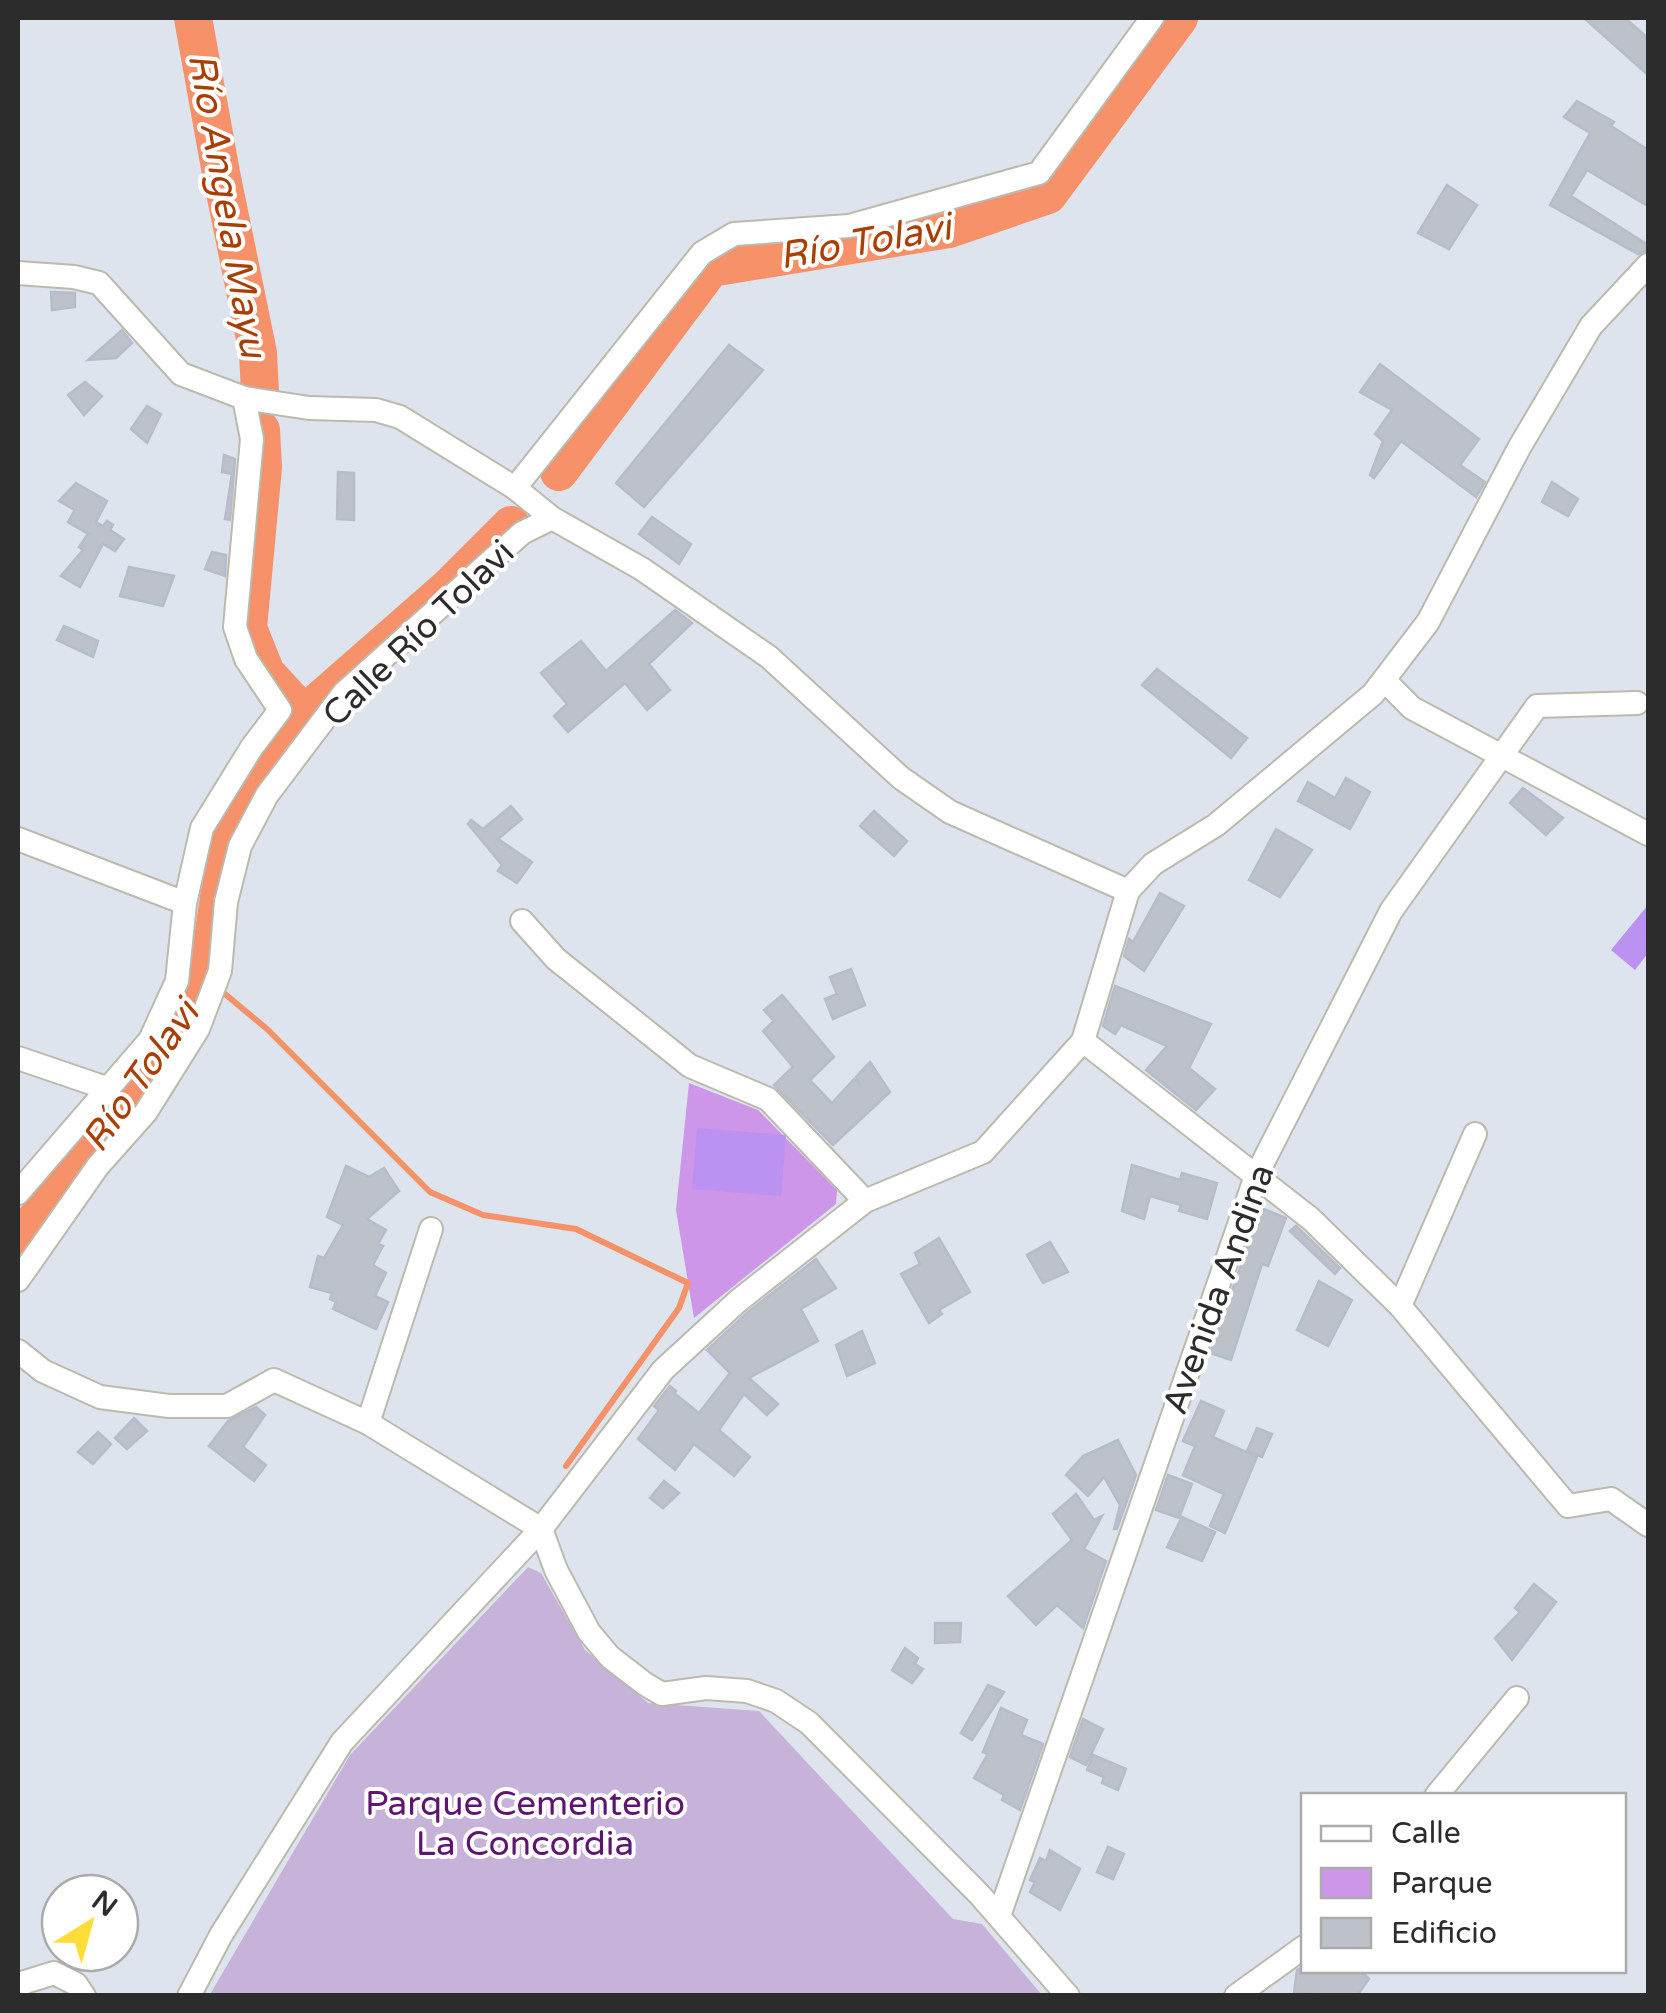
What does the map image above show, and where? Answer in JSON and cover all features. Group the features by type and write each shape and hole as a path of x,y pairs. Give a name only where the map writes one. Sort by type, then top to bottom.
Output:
{"street":[{"name":"Calle Río Tolavi","path":"515,488 702,254 734,234 850,226 1040,173 1152,18"},
{"path":"189,1996 342,1742 542,1529 663,1370 738,1300 865,1200 983,1152 1084,1041 1128,891 1153,864 1230,813 1373,694 1428,622 1519,448 1591,326 1648,265"},
{"path":"18,274 74,277 99,283 181,374 244,398 309,408 376,410 400,417 515,488 552,518 642,569 769,656 902,778 950,812 1128,891"},
{"name":"Calle Río Tolavi","path":"18,1193 150,1040 177,981 184,903 202,828 280,710 246,658 235,627 252,439 244,398"},
{"name":"Calle Río Tolavi","path":"18,1280 98,1166 146,1112 198,1029 220,971 226,902 240,846 267,795 344,693 522,533 552,518"},
{"path":"1384,680 1412,708 1648,834"},
{"name":"Avenida Andina","path":"999,1916 1256,1176 1391,911 1537,706 1637,703"},
{"path":"18,840 184,903"},
{"path":"522,921 556,959 690,1066 768,1099 865,1200"},
{"path":"1084,1041 1311,1219 1400,1306 1568,1506 1611,1499 1648,1525"},
{"path":"18,1058 106,1088"},
{"path":"1400,1306 1474,1134"},
{"path":"368,1422 432,1229"},
{"path":"18,1351 43,1371 100,1397 169,1406 227,1406 274,1380 368,1422 542,1529 556,1570 588,1632 610,1657 662,1694 706,1688 747,1690 776,1701 809,1723 999,1916 1068,1996"},
{"path":"1438,1793 1517,1698"},
{"path":"1236,1996 1301,1949"},
{"path":"18,1988 54,1973 76,1984 84,1996"}],"green space":[{"path":"689,1083 758,1110 837,1190 836,1204 694,1318 676,1210"},
{"name":"Parque Cementerio La Concordia","path":"528,1567 541,1573 585,1650 648,1703 759,1711 953,1919 982,1924 1042,1995 209,1996 350,1755"}],"shaded area":[{"path":"1648,905 1648,953 1635,970 1611,950"},
{"path":"697,1128 786,1135 781,1196 692,1189"}],"building":[{"path":"1584,18 1625,18 1648,38 1648,75"},
{"path":"1577,101 1614,122 1611,126 1648,150 1648,206 1587,170 1571,196 1648,245 1648,250 1638,254 1550,205 1590,133 1564,117"},
{"path":"1447,185 1477,205 1449,249 1418,233"},
{"path":"51,292 75,293 75,307 52,310"},
{"path":"122,330 132,343 116,358 88,360"},
{"path":"729,345 763,370 644,507 616,483"},
{"path":"1380,364 1479,439 1460,465 1485,482 1476,497 1401,441 1374,478 1370,475 1383,441 1375,434 1392,410 1360,392"},
{"path":"85,382 102,396 84,415 68,395"},
{"path":"147,406 161,414 147,443 131,429"},
{"path":"224,455 235,459 230,520 225,519 232,474 222,472"},
{"path":"338,472 354,473 354,520 337,519"},
{"path":"1552,482 1578,499 1568,516 1542,502"},
{"path":"76,483 107,501 96,522 103,526 107,521 113,525 110,530 124,539 115,551 103,544 80,587 61,576 83,550 79,547 88,534 68,522 75,510 59,501"},
{"path":"652,517 691,544 679,564 639,534"},
{"path":"212,552 226,555 225,576 205,569"},
{"path":"129,567 174,576 163,606 120,596"},
{"path":"675,610 692,623 649,664 670,690 647,710 625,683 568,732 554,716 567,704 541,673 581,641 606,671"},
{"path":"64,626 98,641 93,657 57,640"},
{"path":"1157,669 1247,738 1231,758 1142,685"},
{"path":"1346,778 1370,792 1350,829 1298,801 1308,782 1335,798"},
{"path":"1523,788 1563,818 1546,835 1510,803"},
{"path":"511,806 522,819 498,839 532,862 517,883 498,871 502,865 468,824 471,820 483,829"},
{"path":"874,811 907,841 894,856 860,826"},
{"path":"1276,829 1312,850 1280,897 1249,880"},
{"path":"1160,893 1184,906 1144,971 1124,956 1129,939 1133,942"},
{"path":"851,969 865,1005 833,1019 825,999 837,994 830,977"},
{"path":"1115,986 1211,1024 1189,1068 1215,1089 1196,1110 1146,1070 1167,1046 1121,1025 1115,1034 1103,1026"},
{"path":"782,995 834,1057 810,1080 832,1103 854,1079 861,1087 856,1077 870,1062 890,1092 833,1145 774,1085 793,1067 763,1031 774,1021 764,1010"},
{"path":"1132,1165 1180,1180 1182,1173 1217,1183 1207,1219 1179,1211 1181,1205 1150,1196 1144,1219 1122,1211"},
{"path":"346,1166 369,1177 384,1168 399,1191 367,1219 386,1230 373,1265 386,1273 375,1296 388,1302 376,1329 333,1309 336,1302 330,1299 332,1293 310,1287 318,1256 324,1258 343,1225 327,1217"},
{"path":"1261,1208 1286,1218 1268,1266 1262,1264 1231,1360 1210,1353"},
{"path":"1296,1226 1340,1268 1335,1274 1290,1231"},
{"path":"939,1238 970,1292 939,1310 942,1314 929,1323 901,1274 920,1264 915,1253"},
{"path":"1050,1242 1068,1272 1043,1283 1027,1255"},
{"path":"816,1259 836,1288 801,1309 818,1341 749,1378 778,1404 767,1415 744,1394 719,1430 750,1457 734,1476 694,1444 675,1470 638,1439 659,1410 654,1406 670,1386 699,1413 730,1373 707,1350"},
{"path":"1319,1281 1352,1300 1328,1346 1297,1330"},
{"path":"862,1331 875,1363 847,1376 836,1345"},
{"path":"1201,1401 1224,1411 1213,1437 1257,1457 1225,1533 1210,1526 1224,1494 1183,1475 1195,1446 1183,1441"},
{"path":"256,1407 265,1415 243,1447 266,1465 254,1481 209,1446 228,1421"},
{"path":"134,1418 147,1431 127,1449 115,1438"},
{"path":"1257,1428 1272,1434 1262,1457 1247,1451"},
{"path":"98,1432 111,1444 93,1464 78,1452"},
{"path":"1118,1440 1136,1475 1114,1529 1120,1505 1104,1477 1088,1496 1066,1475 1083,1456"},
{"path":"1168,1475 1192,1484 1179,1518 1156,1510"},
{"path":"664,1481 679,1493 663,1508 650,1498"},
{"path":"1076,1494 1094,1520 1102,1516 1084,1549 1106,1561 1083,1628 1057,1605 1036,1625 1008,1596 1072,1540 1053,1514"},
{"path":"1182,1517 1215,1532 1202,1561 1167,1547"},
{"path":"1534,1584 1556,1602 1512,1660 1495,1638 1520,1612 1515,1608"},
{"path":"935,1623 961,1623 960,1642 935,1643"},
{"path":"905,1648 918,1658 915,1664 923,1669 912,1683 892,1670"},
{"path":"988,1685 1004,1692 972,1740 961,1733"},
{"path":"1001,1708 1027,1720 1021,1735 1043,1744 1020,1810 1002,1800 1004,1795 974,1778 988,1754 983,1752"},
{"path":"1083,1719 1103,1729 1086,1765 1070,1757"},
{"path":"1093,1755 1126,1769 1118,1790 1102,1783 1104,1777 1087,1770"},
{"path":"1108,1847 1124,1854 1113,1879 1097,1872"},
{"path":"1050,1850 1080,1869 1060,1910 1030,1892 1035,1882 1030,1880 1040,1858 1046,1861"},
{"path":"1297,1970 1363,1973 1369,1979 1357,1996 1294,1993"}],"waterway":[{"name":"Río Angela Mayu","path":"193,18 258,353 260,392"},
{"name":"Río Tolavi","path":"559,472 711,268 949,229 1048,195 1179,18"},
{"name":"Río Angela Mayu","path":"261,430 263,467 248,628 266,673 304,714"},
{"name":"Río Tolavi","path":"18,1242 178,1037 207,979 227,843 247,796 304,714 449,587 511,525"},
{"path":"219,989 267,1029 430,1192 483,1215 576,1229 688,1283 679,1308 566,1466"}]}
